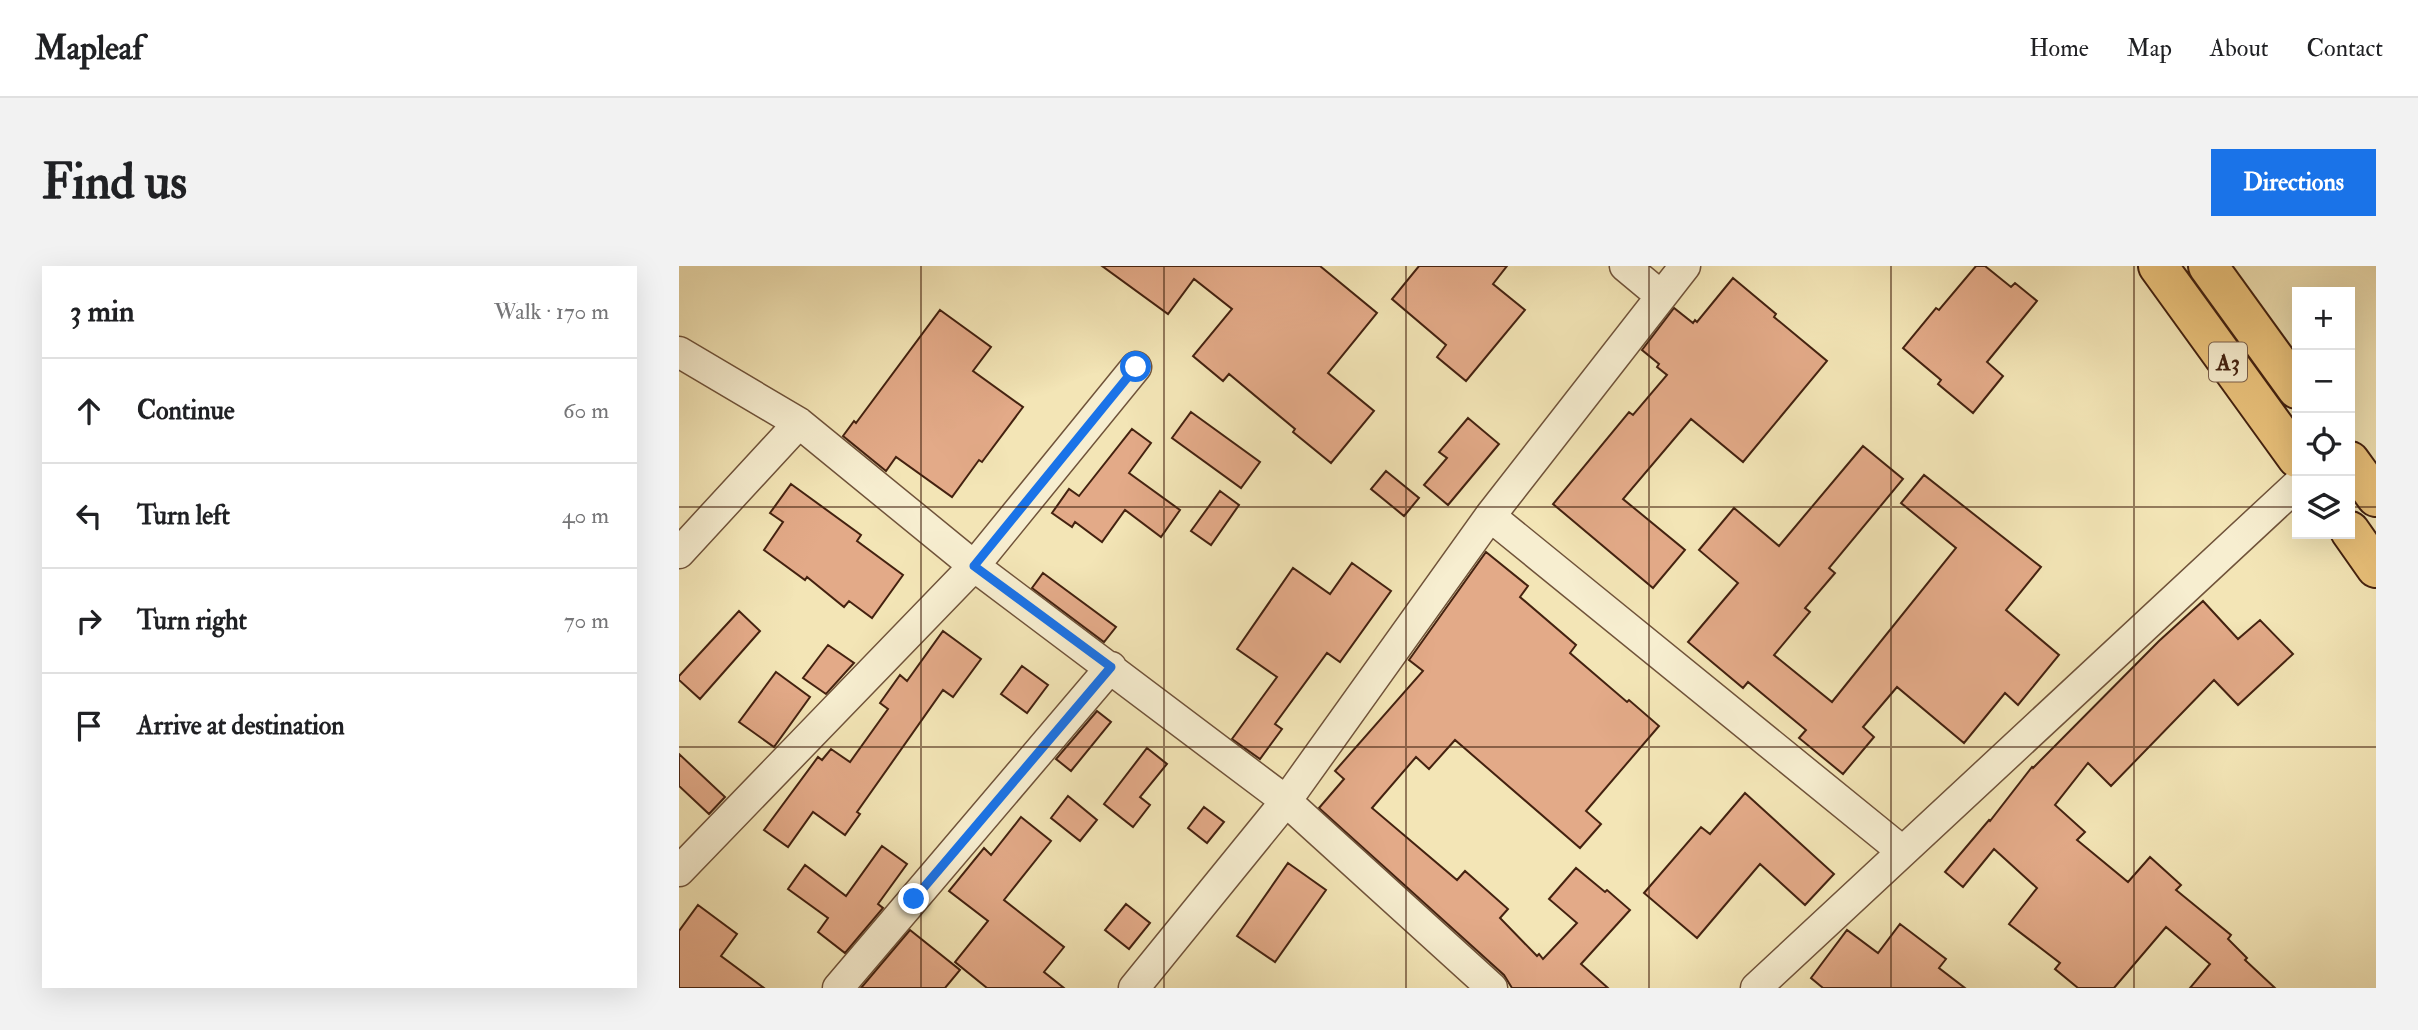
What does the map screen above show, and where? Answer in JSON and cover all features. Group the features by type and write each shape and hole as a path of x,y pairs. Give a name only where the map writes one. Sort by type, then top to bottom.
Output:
{"highway":[{"name":"A3","path":"2158,266 2292,451"},
{"name":"A3","path":"2208,266 2292,382"},
{"path":"2355,468 2376,497"},
{"path":"2355,538 2376,568"}],"street":[{"path":"1625,266 1661,296"},
{"path":"1134,988 1286,801 1490,516 1685,266"},
{"path":"679,352 799,424 974,566 1286,801 1492,988"},
{"path":"679,871 974,566 1136,367"},
{"path":"679,553 799,424"},
{"path":"1756,988 2292,490"},
{"path":"1490,516 1902,851"},
{"path":"838,988 1111,667"}],"building":[{"path":"1102,266 1320,266 1377,313 1328,373 1374,411 1331,463 1229,374 1223,381 1193,356 1232,309 1194,279 1168,314"},
{"path":"1419,266 1507,266 1493,284 1525,310 1466,381 1437,357 1446,345 1392,299"},
{"path":"1976,266 1985,266 2011,287 2015,283 2037,301 1987,362 2003,376 1973,413 1938,384 1941,380 1903,348"},
{"path":"1733,278 1827,361 1743,462 1691,419 1623,499 1685,550 1653,588 1553,504 1629,412 1633,415 1667,375 1657,367 1659,364 1642,350 1674,308 1693,323 1695,320 1697,322"},
{"path":"940,310 991,347 973,371 1023,407 952,497 896,457 886,471 843,436 854,421 856,423"},
{"path":"1191,412 1260,462 1241,488 1172,438"},
{"path":"1468,418 1499,444 1448,505 1424,485 1447,458 1439,452"},
{"path":"1132,429 1151,443 1129,473 1180,510 1161,537 1125,510 1102,542 1075,522 1072,527 1052,513 1069,489 1079,496"},
{"path":"1863,446 1903,479 1829,568 1835,573 1805,608 1810,612 1774,655 1832,702 1956,548 1901,503 1924,475 2041,567 2006,610 2059,655 2018,705 2005,693 1964,743 1897,687 1863,727 1874,737 1843,774 1799,738 1806,730 1748,682 1743,688 1688,642 1738,583 1699,550 1734,508 1779,546"},
{"path":"1386,471 1419,498 1404,516 1371,489"},
{"path":"791,484 861,535 857,541 903,575 872,618 849,601 844,607 807,577 805,580 764,550 783,522 770,513"},
{"path":"1220,491 1239,505 1211,545 1191,531"},
{"path":"1486,552 1528,586 1520,597 1576,645 1570,653 1659,726 1586,811 1601,824 1580,848 1455,740 1429,769 1416,757 1372,808 1457,880 1465,871 1508,909 1500,918 1543,959 1577,923 1549,899 1576,868 1605,892 1607,890 1630,910 1581,964 1608,988 1512,988 1504,975 1319,808 1344,779 1335,771 1423,671 1409,660"},
{"path":"1352,563 1391,591 1340,662 1327,653 1275,724 1282,729 1260,759 1232,739 1277,677 1237,649 1293,568 1330,594"},
{"path":"1043,573 1116,627 1104,642 1032,588"},
{"path":"2203,601 2238,639 2260,620 2293,654 2238,705 2214,680 2111,786 2088,763 2055,805 2085,832 2077,840 2128,882 2150,857 2181,885 2176,890 2231,935 2228,939 2247,958 2245,960 2275,988 2190,988 2210,964 2166,927 2114,988 2078,988 2055,969 2060,963 2009,924 2037,888 1994,849 1963,887 1945,872 1990,821 2032,767"},
{"path":"739,611 760,631 700,699 679,680 679,676"},
{"path":"943,631 981,659 953,697 943,690 857,812 860,814 845,835 813,812 788,847 764,830 818,757 822,760 831,749 850,762 888,709 880,703 900,675 907,681"},
{"path":"828,645 854,663 826,694 803,678"},
{"path":"1022,666 1048,685 1027,713 1001,694"},
{"path":"776,672 810,697 774,747 739,722"},
{"path":"1097,711 1111,722 1071,771 1056,759"},
{"path":"1147,748 1167,764 1140,797 1150,805 1133,827 1104,804"},
{"path":"679,754 725,797 709,814 679,786"},
{"path":"1745,793 1834,874 1805,905 1760,864 1697,938 1644,893 1701,827 1710,834"},
{"path":"1068,796 1097,820 1080,841 1051,818"},
{"path":"1204,807 1224,822 1207,843 1188,828"},
{"path":"1021,817 1051,841 1004,900 1064,947 1044,972 1064,988 987,988 955,962 988,921 949,891 984,848 991,855"},
{"path":"882,846 907,864 878,904 883,908 845,953 818,932 828,918 788,889 805,865 846,896"},
{"path":"1288,863 1326,890 1275,962 1237,936"},
{"path":"1126,904 1150,923 1129,949 1105,930"},
{"path":"698,905 737,934 721,956 764,988 679,988 679,931"},
{"path":"1900,924 1946,959 1939,968 1965,988 1823,988 1811,978 1847,930 1878,953"},
{"path":"910,930 960,970 945,988 861,988"}],"route":[{"path":"914,899 1111,667 974,566 1136,367"}]}
